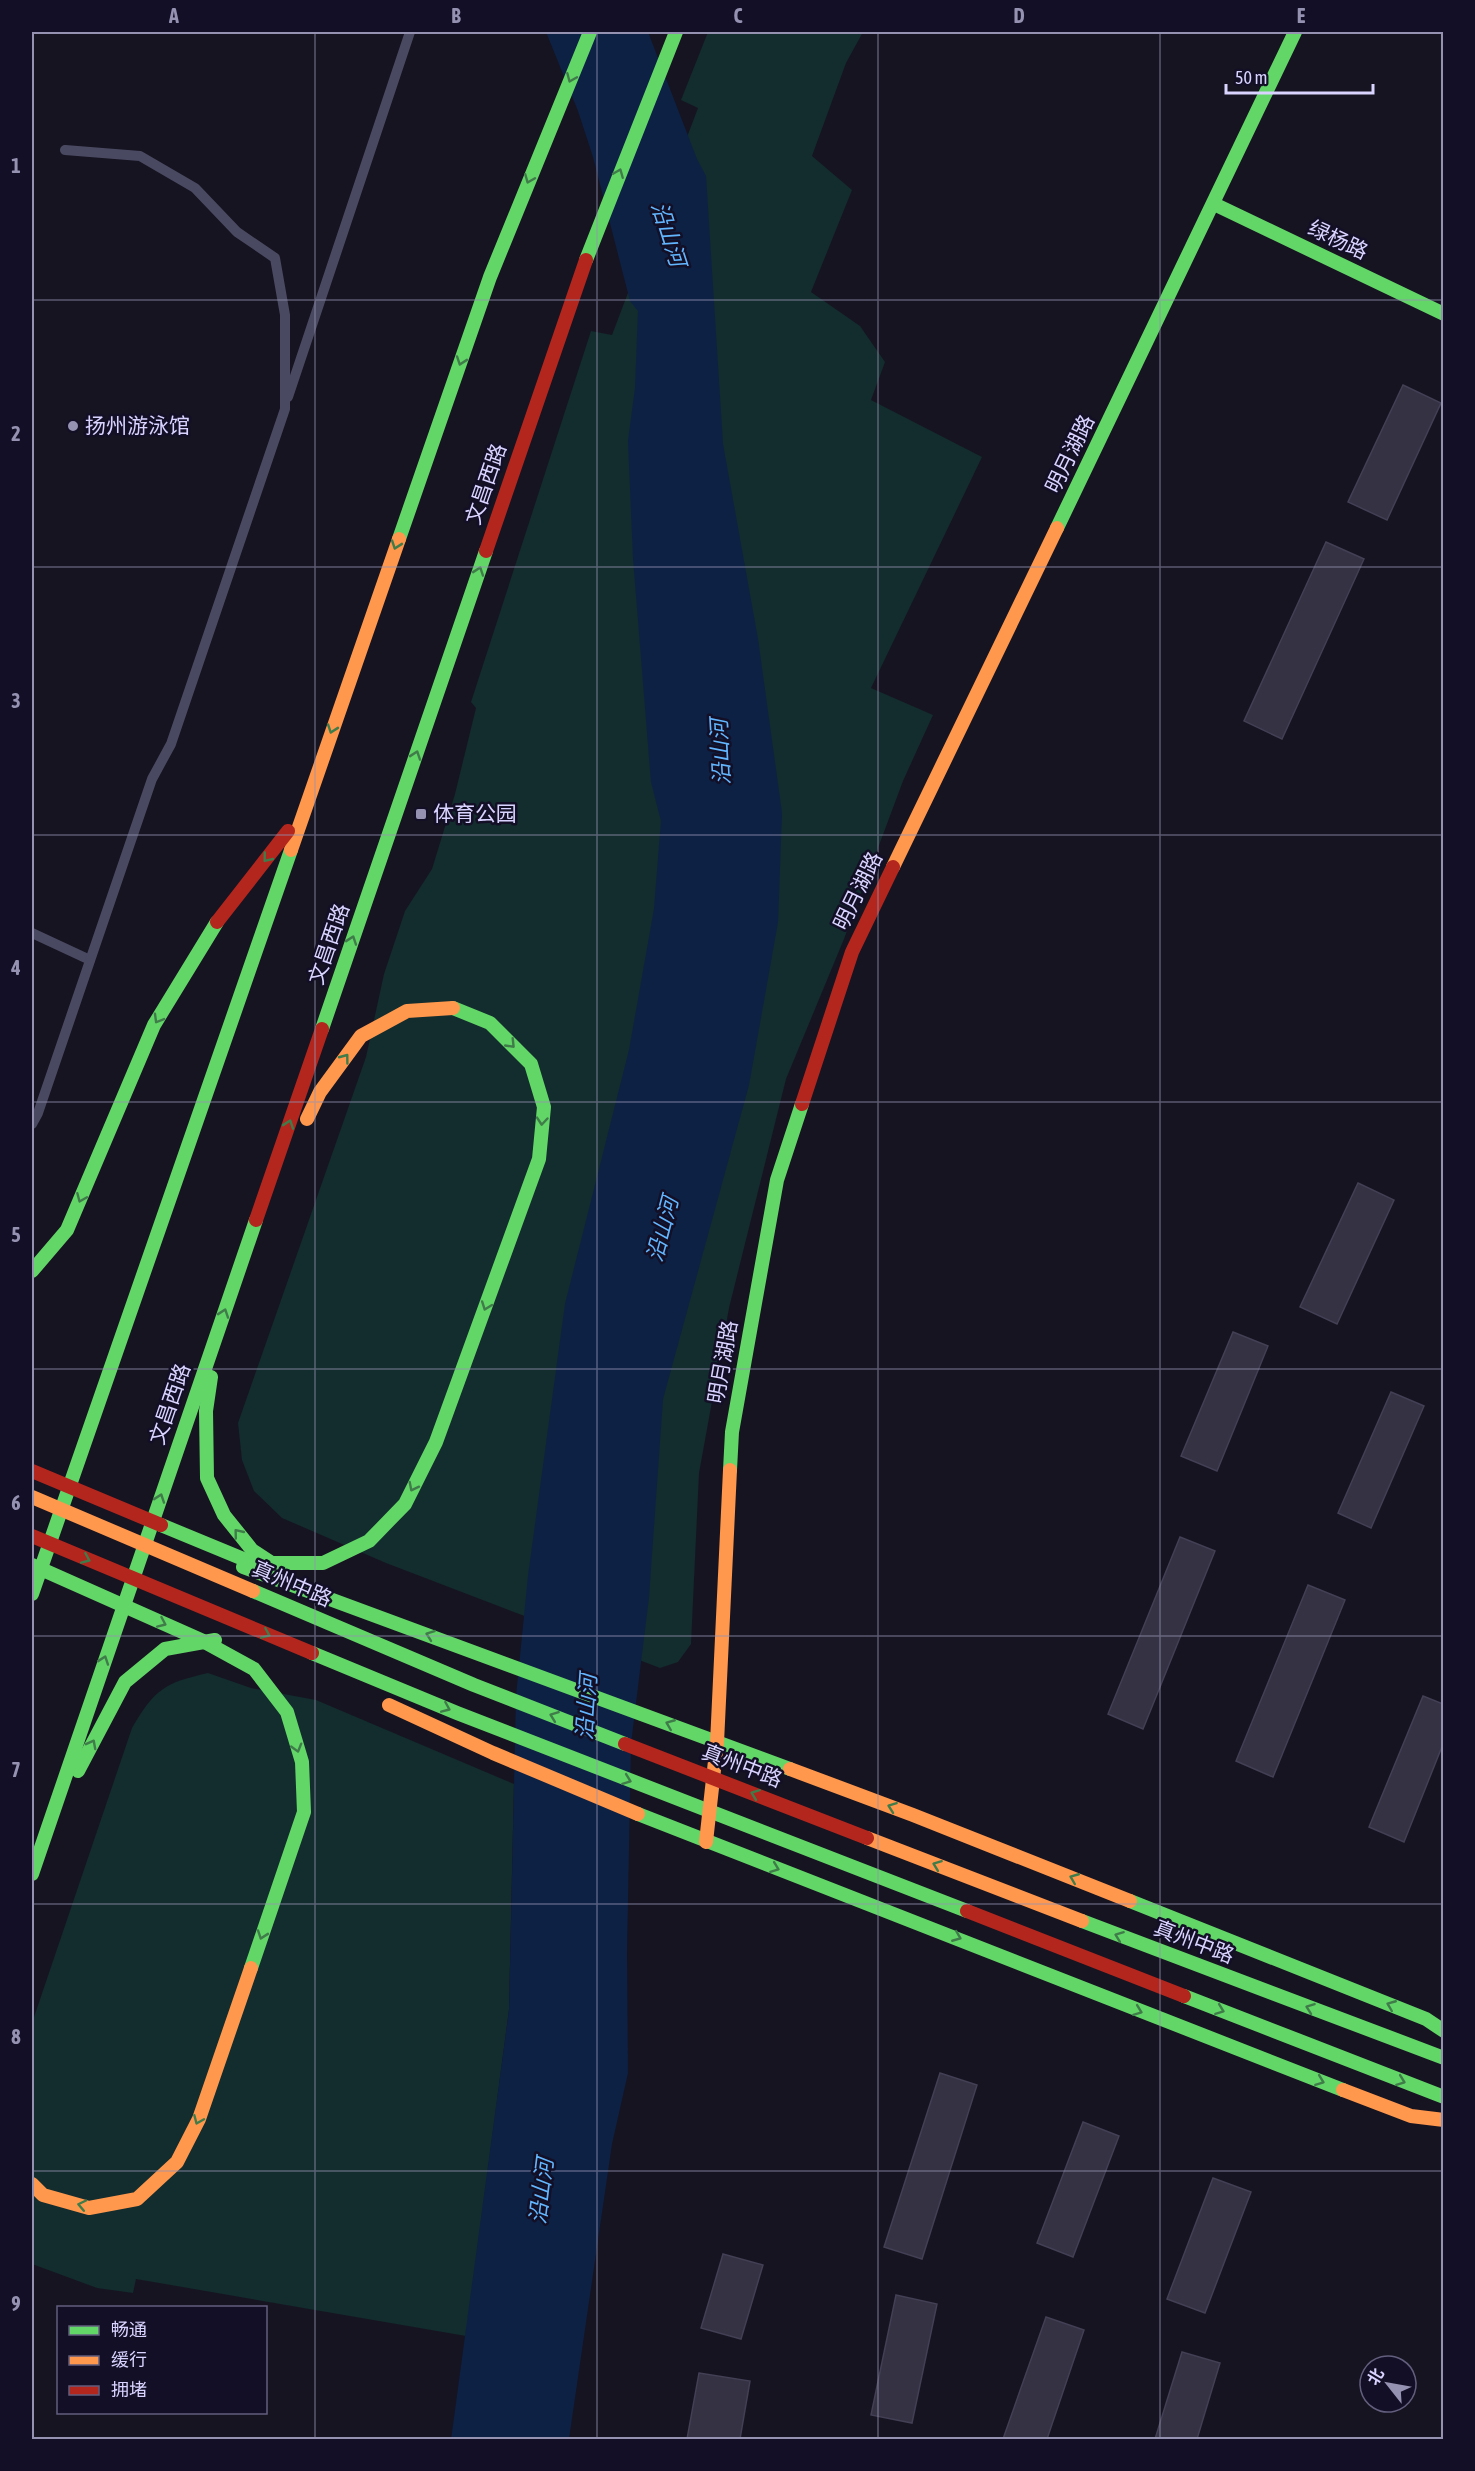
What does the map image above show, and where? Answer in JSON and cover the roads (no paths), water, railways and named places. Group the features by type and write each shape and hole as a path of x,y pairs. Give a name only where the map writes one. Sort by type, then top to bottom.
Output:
{"main road":[{"path":"32,1594 490,277 590,32"},
{"name":"文昌西路","path":"32,1874 133,1595 148,1533 597,227 676,32"},
{"name":"明月湖路","path":"706,1842 717,1743 732,1432 777,1180 852,952 1295,32"},
{"name":"绿杨路","path":"1214,204 1443,314"},
{"path":"32,1271 67,1230 154,1025 211,928 304,812"},
{"path":"32,1471 253,1563 323,1563 369,1541 405,1504 436,1442 539,1159 544,1107 531,1064 490,1023 453,1008 408,1011 361,1036 320,1092 243,1259"},
{"path":"216,1336 206,1411 207,1478 224,1515 252,1550 317,1594"},
{"name":"真州中路","path":"32,1497 474,1685 1173,1957 1443,2058"},
{"name":"真州中路","path":"64,1499 148,1533 505,1662 957,1832 1426,2019 1443,2031"},
{"path":"32,1536 458,1713 1443,2097"},
{"path":"45,1556 133,1595"},
{"path":"32,1565 203,1641 254,1668 287,1712 302,1762 304,1812 199,2119 177,2162 137,2199 89,2208 43,2195 32,2184"},
{"path":"211,1627 232,1635"},
{"path":"39,1854 83,1761 125,1682 165,1649 213,1639 244,1647"},
{"path":"379,1700 494,1753 706,1842 933,1928 1128,2007 1411,2116 1443,2120"}],"lane":[{"path":"32,1124 38,1113 152,779 171,744 410,32"},
{"path":"65,150 140,156 195,188 237,232 275,258 285,315 285,409"},
{"path":"32,933 90,960"}],"water":[{"name":"沿山河","path":"546,32 648,32 697,159 706,176 723,444 758,639 782,813 778,922 749,1085 663,1399 649,1597 631,1744 627,1952 628,2073 612,2144 569,2439 451,2440 509,2010 516,1696 528,1576 565,1304 629,1050 654,909 661,821 651,782 633,558 628,441 635,388 638,311 630,301 593,157 578,111"}],"place":[{"name":"扬州游泳馆","path":"73,426"},
{"name":"体育公园","path":"421,814"}]}
